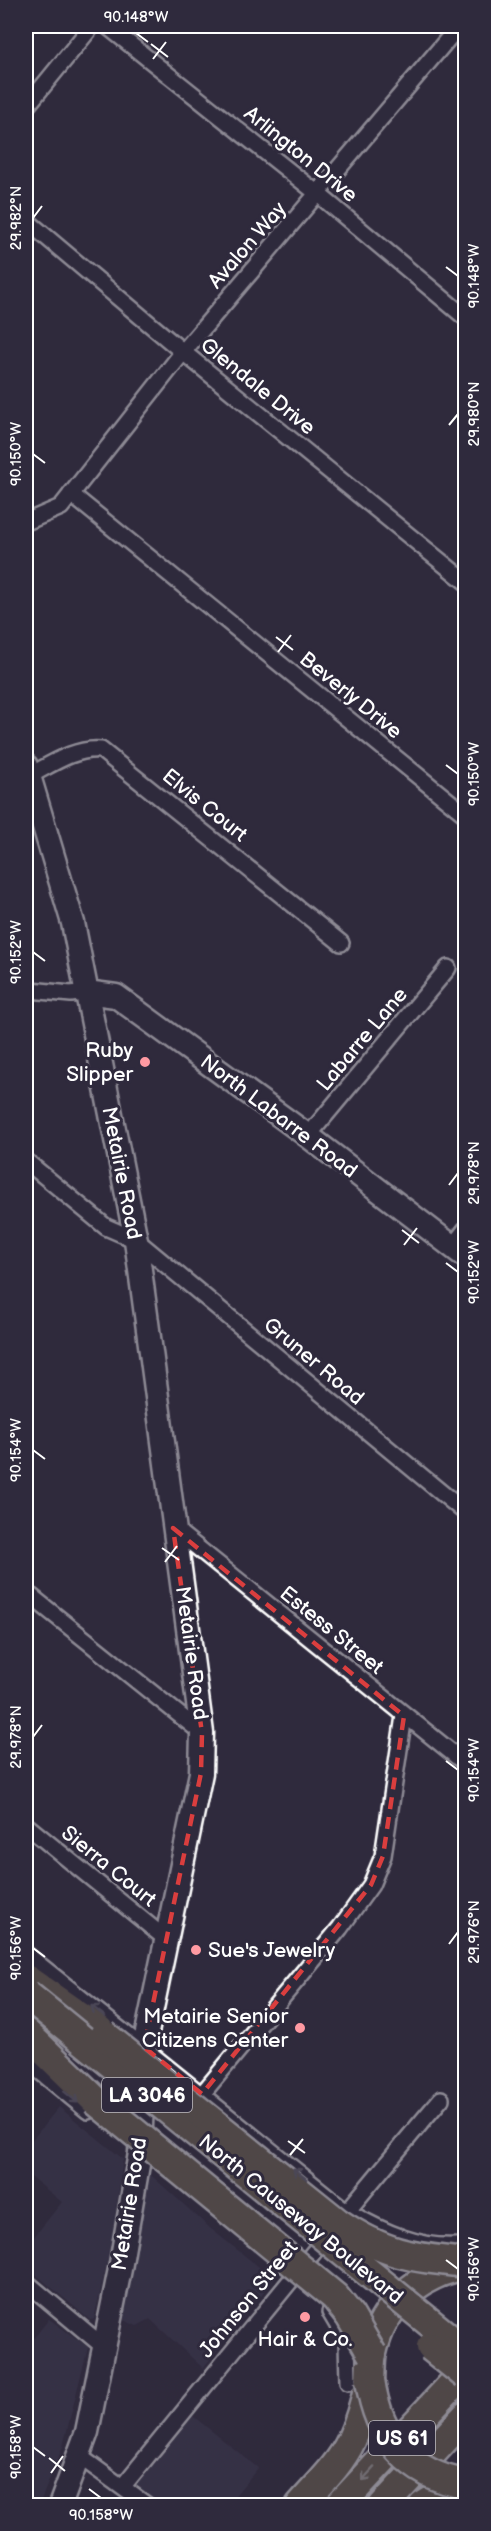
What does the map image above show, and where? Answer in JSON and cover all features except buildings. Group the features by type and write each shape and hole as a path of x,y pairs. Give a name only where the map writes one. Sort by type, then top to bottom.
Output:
{"highway":[{"path":"26,1979 99,2030 338,2223 363,2239 413,2258 465,2264"},
{"name":"North Causeway Boulevard","path":"26,1994 465,2352"},
{"name":"North Causeway Boulevard","path":"26,2019 465,2375"},
{"path":"26,2033 95,2100 336,2297 350,2316 363,2372 379,2419 388,2437 416,2465 433,2475 465,2486"},
{"path":"300,2505 330,2471 351,2442 363,2372 377,2334 387,2316 399,2299 432,2274 465,2264"},
{"name":"US 61","path":"339,2505 465,2370"},
{"name":"US 61","path":"383,2505 465,2416"},
{"path":"423,2505 448,2491 465,2486"}],"main road":[{"name":"Metairie Road","path":"27,771 74,923 135,1240 202,1733 201,1773 144,2047 140,2153 87,2432 60,2505"},
{"name":"North Labarre Road","path":"86,992 116,996 461,1244"}],"street":[{"path":"26,107 92,26"},
{"name":"Arlington Drive","path":"107,26 318,194 465,318"},
{"path":"460,26 465,29"},
{"name":"Avalon Way","path":"26,522 57,510 71,494 183,352 460,26"},
{"name":"Glendale Drive","path":"26,220 183,352 465,582"},
{"name":"Beverly Drive","path":"71,494 465,815"},
{"name":"Elvis Court","path":"27,771 92,749 101,750 341,943"},
{"name":"Labarre Lane","path":"308,1136 448,968"},
{"path":"26,987 30,990 86,992"},
{"name":"Gruner Road","path":"26,1161 106,1227 135,1240 465,1513"},
{"name":"Estess Street","path":"173,1528 465,1764"},
{"path":"26,1592 202,1733"},
{"path":"202,2094 340,1928 371,1886 383,1856 404,1716"},
{"name":"Sierra Court","path":"26,1825 166,1939"},
{"name":"North Causeway Boulevard","path":"26,1954 346,2211 375,2228 404,2239 456,2246 465,2245"},
{"path":"26,2060 316,2297 336,2320 363,2372"},
{"name":"Johnson Street","path":"123,2486 346,2211 441,2099"},
{"path":"26,2282 104,2347"},
{"path":"79,2456 148,2505"}],"highlighted area":[{"path":"173,1528 404,1716 383,1856 371,1885 202,2094 144,2047 201,1773 202,1733"}],"shaded area":[{"path":"59,2107 123,2159 112,2239 94,2319 90,2320 26,2266 26,2247 62,2202 26,2173 26,2147"},
{"path":"144,2169 211,2229 274,2279 203,2368 150,2319 137,2326 119,2318"},
{"path":"49,2319 88,2347 63,2446 39,2505 26,2505 26,2348"},
{"path":"189,2413 258,2468 227,2505 155,2505 134,2487 134,2481"}],"place":[{"name":"Ruby Slipper","path":"145,1062"},
{"name":"Sue's Jewelry","path":"196,1950"},
{"name":"Metairie Senior Citizens Center","path":"300,2028"},
{"name":"Hair & Co.","path":"305,2317"}]}
